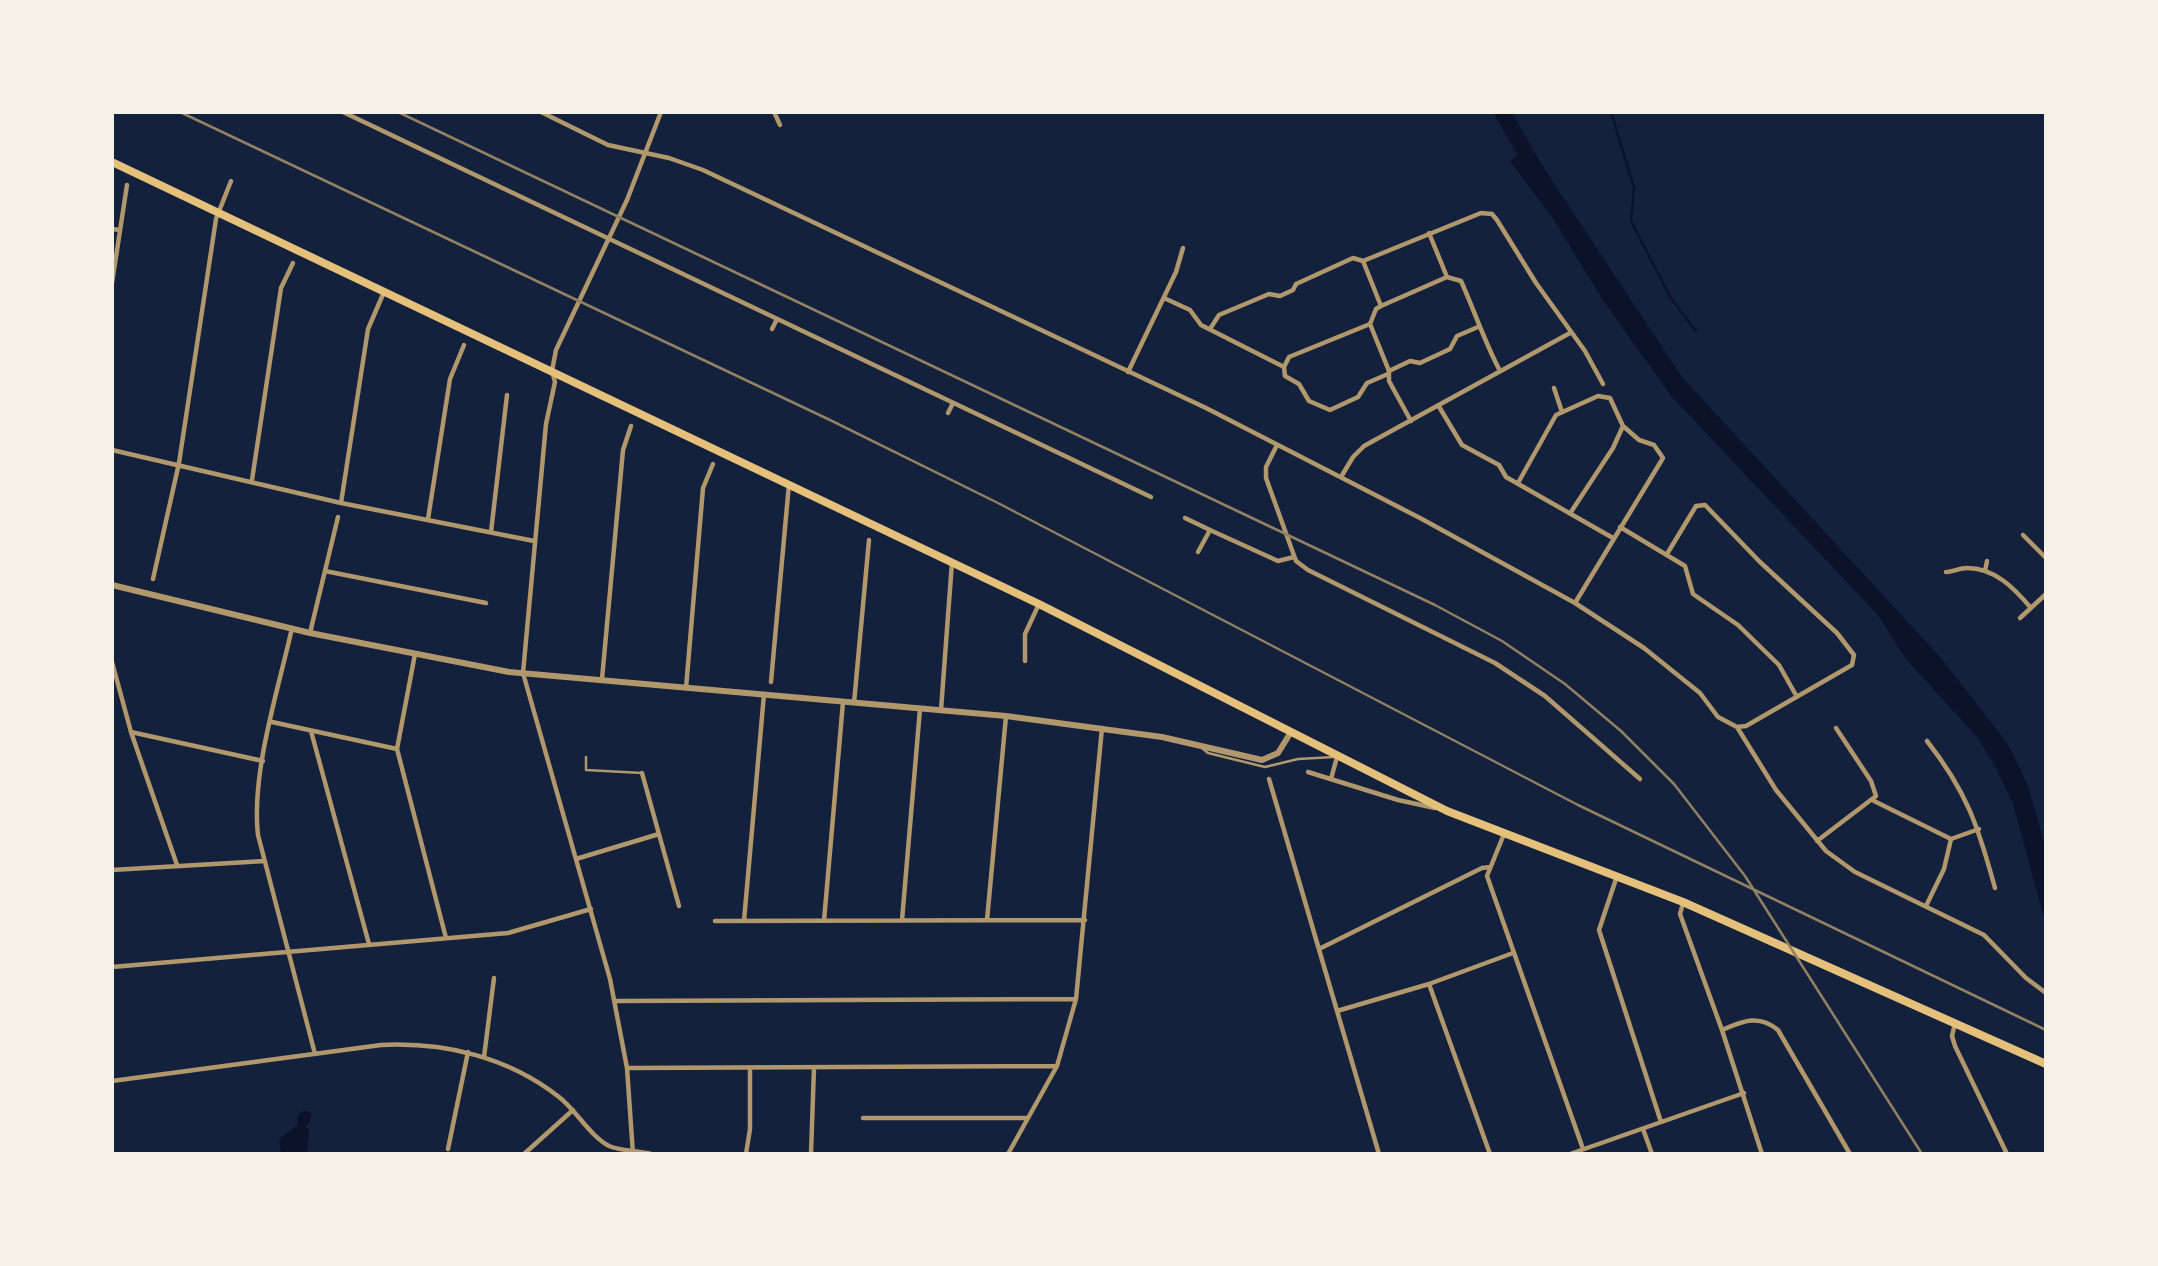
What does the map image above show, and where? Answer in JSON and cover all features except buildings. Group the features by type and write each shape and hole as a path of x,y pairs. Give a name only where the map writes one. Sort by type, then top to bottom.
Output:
{"main road":[{"path":"112,162 1039,604 1447,811 1683,902 2046,1064"}],"street":[{"path":"343,112 1151,497"},
{"path":"541,112 608,145 679,160 703,170 1277,445 1575,603 1644,648 1700,693 1718,717 1737,727 1776,790 1817,841 1855,872 1984,935 2032,983 2046,993"},
{"path":"633,1152 627,1068 615,1001 523,673 546,424 555,382 552,371 560,339 608,239 661,112"},
{"path":"774,112 780,125"},
{"path":"153,579 179,463 217,212 231,181"},
{"path":"112,283 127,185"},
{"path":"1210,329 1219,316 1269,294 1280,296 1293,290 1296,284 1353,258 1363,261 1481,213 1492,214 1570,333 1585,351 1604,384"},
{"path":"112,229 120,230"},
{"path":"1429,233 1447,277"},
{"path":"1128,372 1180,263 1183,248"},
{"path":"1363,261 1381,306"},
{"path":"252,480 281,288 293,263"},
{"path":"1411,421 1389,381 1370,324 1376,309 1381,306 1447,277 1461,281 1478,327 1500,371"},
{"path":"341,502 368,329 384,292"},
{"path":"1164,298 1190,310 1201,325 1284,367"},
{"path":"772,330 777,319"},
{"path":"1370,324 1289,357 1284,367 1285,376 1299,384 1309,401 1330,410 1358,397 1367,383 1388,372 1410,361 1420,363 1450,349 1457,336 1478,327"},
{"path":"1341,477 1360,450 1570,333"},
{"path":"428,519 450,379 464,345"},
{"path":"1554,388 1562,412"},
{"path":"491,532 507,395"},
{"path":"1518,484 1556,415 1598,396 1607,396 1613,401 1623,426 1639,440 1654,445 1663,457 1575,603"},
{"path":"948,413 953,403"},
{"path":"1438,405 1459,442 1499,465 1506,477 1612,538"},
{"path":"602,679 622,450 631,426"},
{"path":"1571,512 1613,448 1623,426"},
{"path":"1277,445 1266,467 1266,478 1294,557 1308,570 1495,663 1545,696 1640,779"},
{"path":"112,450 179,463 341,502 534,541"},
{"path":"685,688 703,488 713,464"},
{"path":"1118,492 1122,483"},
{"path":"771,682 789,484"},
{"path":"1667,554 1696,506 1705,505 1759,562 1837,633 1854,655 1854,663 1746,726 1737,727"},
{"path":"310,633 338,517"},
{"path":"1185,518 1278,561 1294,557"},
{"path":"1620,527 1687,568 1693,594 1738,625 1779,665 1797,697"},
{"path":"1198,552 1210,530"},
{"path":"2023,535 2046,558"},
{"path":"854,703 869,540"},
{"path":"1985,571 1987,561"},
{"path":"941,710 952,562"},
{"path":"1946,572 1965,568 1985,571 2005,581 2031,608"},
{"path":"325,571 486,603"},
{"path":"112,584 310,633 523,673 1102,727 1196,743 1269,760 1281,750 1291,732"},
{"path":"2020,618 2046,594"},
{"path":"1025,662 1026,629 1039,604"},
{"path":"292,628 263,761 256,816 315,1054"},
{"path":"415,654 397,749 446,938"},
{"path":"112,662 131,732 177,865"},
{"path":"744,921 764,695"},
{"path":"824,921 843,702"},
{"path":"902,920 920,708"},
{"path":"987,920 1006,716"},
{"path":"272,722 397,749"},
{"path":"1008,1154 1057,1066 1076,999 1102,727"},
{"path":"1817,841 1874,801 1876,791 1836,728"},
{"path":"311,731 369,944"},
{"path":"131,732 263,761"},
{"path":"1927,741 1958,781 1979,829 1995,888"},
{"path":"1331,779 1337,757"},
{"path":"1308,772 1398,800 1447,811"},
{"path":"642,773 679,906"},
{"path":"1269,779 1379,1154"},
{"path":"1874,801 1951,839 1979,829"},
{"path":"576,859 659,834"},
{"path":"1504,834 1487,876 1583,1149"},
{"path":"1926,906 1944,869 1951,839"},
{"path":"112,870 265,861"},
{"path":"1319,949 1482,868 1490,867"},
{"path":"1618,876 1600,930 1661,1122"},
{"path":"1683,902 1680,914 1744,1093 1762,1154"},
{"path":"112,967 516,932 591,909"},
{"path":"715,921 1085,920"},
{"path":"1337,1011 1429,984 1513,953"},
{"path":"484,1057 494,978"},
{"path":"1429,984 1490,1154"},
{"path":"615,1001 1076,999"},
{"path":"1722,1030 1752,1019 1765,1022 1778,1030 1850,1154"},
{"path":"1955,1022 1952,1036 1955,1046 2007,1154"},
{"path":"112,1081 408,1044 468,1052 544,1086 612,1147 651,1154"},
{"path":"448,1149 468,1052"},
{"path":"627,1068 1057,1066"},
{"path":"811,1154 814,1068"},
{"path":"746,1154 750,1129 750,1069"},
{"path":"1570,1154 1744,1093"},
{"path":"524,1154 573,1110"},
{"path":"863,1118 1029,1118"},
{"path":"1643,1128 1652,1154"},
{"path":"612,1147 612,1154"}],"lane":[{"path":"1196,743 1208,753 1265,767 1305,758 1337,757"},
{"path":"586,757 586,770 642,773"}],"water":[{"path":"1530,147 1682,377 1940,657 2008,744 2028,786 2046,848 2046,925 2013,804 1995,766 1977,737 1906,659 1877,614 1672,397 1602,299 1554,220 1510,161"},
{"path":"304,1110 312,1113 309,1124 305,1126 309,1130 307,1154 281,1154 279,1139 297,1125 298,1115"}],"waterway":[{"path":"1502,112 1535,169"},
{"path":"1611,112 1634,188 1631,221 1670,297 1696,331"}],"railway":[{"path":"180,112 830,420 996,502 1578,805 2046,1030"},
{"path":"398,112 1435,605 1502,641 1565,684 1621,731 1674,784 1745,876 1922,1154"}]}
